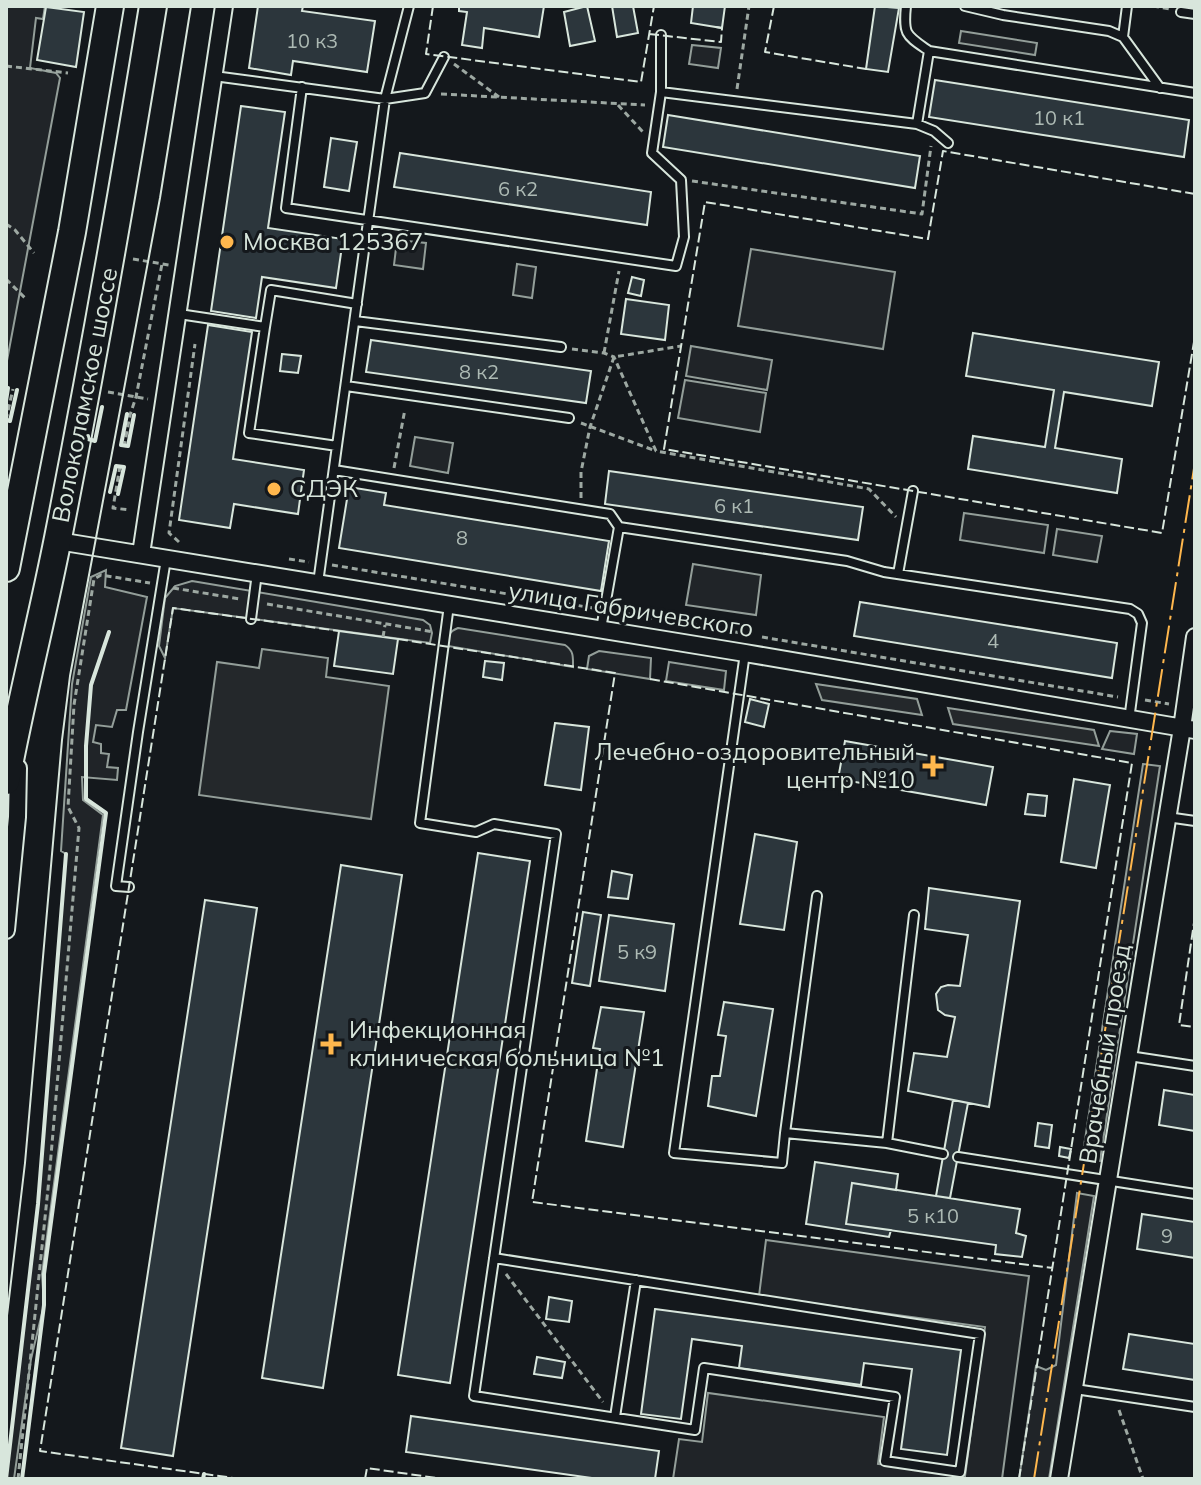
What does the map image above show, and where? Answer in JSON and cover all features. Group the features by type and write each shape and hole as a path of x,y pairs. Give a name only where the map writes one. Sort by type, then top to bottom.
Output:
{"main road":[{"name":"Волоколамское шоссе","path":"6,568 72,232 110,6"},
{"name":"Волоколамское шоссе","path":"6,781 58,541 122,196 153,6"}],"street":[{"path":"141,554 224,6"},
{"name":"улица Габричевского","path":"58,541 1188,729"},
{"name":"Врачебный проезд","path":"1059,1479 1167,817 1188,729 1195,637"},
{"path":"6,930 17,817 19,715"}],"lane":[{"path":"318,583 385,99 406,6"},
{"path":"906,6 904,27 910,38 929,51 1195,93"},
{"path":"965,6 1109,31 1123,37 1160,88"},
{"path":"1123,37 1127,6"},
{"path":"1181,12 1195,14"},
{"path":"302,87 286,208 676,266 684,237 681,180 652,153 661,92 661,35"},
{"path":"917,124 929,51"},
{"path":"213,76 385,99 425,93 444,57"},
{"path":"661,92 917,124 934,131 948,143"},
{"path":"337,446 249,433 271,290 357,304"},
{"path":"179,314 265,327"},
{"path":"355,321 561,347"},
{"path":"346,386 569,418"},
{"path":"334,470 610,514 619,527 601,629"},
{"path":"898,574 913,491"},
{"path":"619,527 847,561 884,572 1130,609 1138,614 1142,623 1129,720"},
{"path":"129,887 116,886 166,558"},
{"path":"251,619 257,573"},
{"path":"449,604 420,823 476,832 494,824 556,834 528,1018 474,1396 695,1430 704,1368 895,1397 885,1461 960,1472 980,1334 494,1258"},
{"path":"745,653 674,1153 782,1163 817,896"},
{"path":"1167,817 1195,821"},
{"path":"887,1143 914,915"},
{"path":"1129,1056 1195,1066"},
{"path":"785,1133 887,1143 943,1154"},
{"path":"958,1157 1195,1194"},
{"path":"615,1417 636,1280"},
{"path":"1075,1389 1195,1407"}],"path":[{"path":"736,100 749,6"},
{"path":"444,57 499,97"},
{"path":"6,66 68,73"},
{"path":"425,93 659,106"},
{"path":"617,104 653,143"},
{"path":"681,180 922,214 934,131"},
{"path":"6,224 34,253"},
{"path":"604,353 621,257"},
{"path":"130,258 171,265"},
{"path":"124,447 162,264"},
{"path":"6,279 25,298"},
{"path":"184,546 169,533 195,344"},
{"path":"561,347 614,357 681,346"},
{"path":"581,510 581,472 590,427 614,357"},
{"path":"614,357 656,451"},
{"path":"6,420 13,389"},
{"path":"105,392 151,400"},
{"path":"392,480 408,395"},
{"path":"569,418 656,451 869,489 907,528"},
{"path":"120,466 113,508 134,511"},
{"path":"18,1479 48,1194 79,828 68,807 74,705 94,579 101,575 444,634"},
{"path":"383,637 386,624"},
{"path":"494,1258 615,1417"},
{"path":"1114,1395 1143,1479"}],"shaded area":[{"path":"6,6 45,6 43,19 36,18 30,68 56,73 60,78 6,366"},
{"path":"961,31 1037,43 1035,55 959,43"},
{"path":"692,45 721,48 718,68 689,64"},
{"path":"397,240 426,243 423,269 394,265"},
{"path":"751,249 895,272 883,349 738,326"},
{"path":"517,264 536,267 532,298 513,295"},
{"path":"691,346 772,360 767,390 686,376"},
{"path":"685,380 766,393 760,432 678,418"},
{"path":"415,437 453,443 448,473 410,466"},
{"path":"964,513 1048,525 1044,553 960,540"},
{"path":"1057,529 1102,536 1097,562 1053,555"},
{"path":"693,564 761,575 756,615 686,605"},
{"path":"106,570 105,587 147,597 126,710 117,710 112,727 96,725 93,742 101,744 101,753 109,754 107,767 118,768 117,780 82,777 83,800 103,815 42,1274 44,1305 31,1359 14,1479 6,1479 38,1204 66,854 61,851 72,684 91,577"},
{"path":"192,581 423,620 430,625 430,643 173,608 165,658 159,646 165,598 175,586"},
{"path":"458,628 565,645 573,657 573,667 448,646 449,635"},
{"path":"262,649 328,658 326,677 389,686 371,819 199,795 217,662 259,668"},
{"path":"599,651 651,658 650,679 587,669 589,656"},
{"path":"669,662 726,671 724,690 666,681"},
{"path":"816,684 917,699 922,715 822,700"},
{"path":"948,708 1094,730 1099,746 953,724"},
{"path":"1110,731 1137,734 1134,754 1102,749"},
{"path":"1143,764 1160,766 1100,1161 1082,1159"},
{"path":"1077,1193 1094,1196 1049,1479 1019,1479 1036,1366 1046,1370 1056,1365"},
{"path":"766,1240 1029,1276 1002,1479 673,1479 679,1439 702,1442 708,1393 884,1417 878,1464 965,1476 985,1327 759,1296"}],"building":[{"path":"258,6 303,6 302,11 375,21 367,72 293,61 291,75 249,68"},
{"path":"459,6 544,6 539,37 484,28 482,48 462,45 467,12 459,11"},
{"path":"587,6 595,41 570,46 564,12"},
{"path":"612,6 633,6 638,33 617,37"},
{"path":"693,6 725,6 722,28 691,23"},
{"path":"875,6 899,8 888,72 866,69"},
{"path":"46,7 84,12 76,67 37,60"},
{"path":"935,80 1189,120 1184,157 929,117"},
{"path":"241,106 285,112 268,228 343,239 336,288 262,277 256,318 211,311"},
{"path":"668,115 920,156 915,188 663,147"},
{"path":"331,138 357,142 349,191 324,187"},
{"path":"400,153 651,192 647,225 394,187"},
{"path":"632,277 644,280 641,296 628,293"},
{"path":"626,299 669,305 665,340 621,334"},
{"path":"208,325 252,332 233,459 304,470 298,514 234,504 230,528 179,520"},
{"path":"973,333 1159,362 1152,406 1064,392 1055,448 1122,459 1117,493 968,469 973,436 1045,447 1054,390 966,376"},
{"path":"371,340 591,371 586,403 366,372"},
{"path":"282,354 301,356 298,373 280,371"},
{"path":"609,471 863,507 858,540 605,504"},
{"path":"349,487 386,493 384,505 609,541 601,591 339,548"},
{"path":"860,602 1117,643 1112,678 854,636"},
{"path":"339,631 398,639 393,674 334,666"},
{"path":"485,661 504,663 502,680 483,677"},
{"path":"750,699 769,704 764,727 745,722"},
{"path":"555,723 589,727 581,790 545,785"},
{"path":"845,741 993,767 986,805 838,779"},
{"path":"1074,779 1110,785 1096,868 1061,862"},
{"path":"1028,794 1047,796 1045,816 1025,814"},
{"path":"755,834 797,842 784,930 740,924"},
{"path":"478,853 530,861 450,1383 398,1375"},
{"path":"341,865 402,875 323,1388 262,1378"},
{"path":"612,871 632,875 628,899 608,897"},
{"path":"929,888 1020,901 989,1107 908,1091 914,1053 947,1057 955,1017 938,1010 936,994 941,987 960,986 968,935 925,929"},
{"path":"205,900 257,908 173,1456 121,1448"},
{"path":"583,912 601,915 590,986 572,983"},
{"path":"609,915 674,924 665,991 599,981"},
{"path":"724,1002 773,1009 756,1116 708,1106 712,1076 720,1076 726,1036 718,1035"},
{"path":"601,1007 644,1012 623,1147 586,1141 600,1049 593,1048"},
{"path":"1164,1090 1195,1095 1195,1131 1159,1125"},
{"path":"953,1100 968,1103 950,1198 936,1196"},
{"path":"1038,1123 1052,1125 1049,1148 1035,1146"},
{"path":"1060,1147 1071,1149 1069,1158 1059,1156"},
{"path":"815,1162 898,1174 896,1190 852,1183 846,1224 891,1230 889,1237 806,1224"},
{"path":"852,1183 1020,1209 1016,1233 1026,1236 1022,1257 995,1254 996,1245 846,1224"},
{"path":"1142,1214 1195,1222 1195,1258 1137,1249"},
{"path":"549,1297 572,1301 569,1322 546,1319"},
{"path":"655,1309 961,1350 947,1455 901,1449 912,1369 864,1363 861,1385 739,1368 742,1346 692,1339 681,1419 641,1414"},
{"path":"1129,1334 1195,1344 1195,1380 1123,1369"},
{"path":"537,1357 565,1362 562,1378 534,1374"},
{"path":"411,1416 659,1451 655,1479 599,1479 406,1452"}],"tram line":[{"path":"6,1324 25,1163 70,676 160,198 191,6"}],"fence":[{"path":"433,6 426,54 641,82 654,6"},
{"path":"774,6 765,52 866,69"},
{"path":"649,34 721,42 722,28 716,27"},
{"path":"1195,194 943,151 928,239 705,202 664,449 1162,533 1195,336"},
{"path":"241,1479 40,1451 173,608 339,631"},
{"path":"398,639 615,673 532,1202 1053,1268"},
{"path":"650,679 1132,763 1019,1479"},
{"path":"1195,916 1179,1025 1195,1027"},
{"path":"365,1479 367,1468 443,1479"}],"wall":[{"path":"6,401 8,388"},
{"path":"6,420 10,421 17,390"},
{"path":"88,436 88,439 95,441 102,407"},
{"path":"127,414 121,445 128,446 134,415"},
{"path":"110,492 116,466 124,467 118,494"},
{"path":"22,1479 44,1305 44,1274 106,813 86,799 86,746 91,685 109,632"},
{"path":"6,1479 38,1204 66,854"},
{"path":"203,1479 204,1474"}],"power":[{"path":"1034,1479 1195,462"}],"place":[{"name":"Москва 125367","path":"227,242"},
{"name":"СДЭК","path":"274,489"},
{"name":"Лечебно-оздоровительный центр №10","path":"933,766"},
{"name":"Инфекционная клиническая больница №1","path":"331,1044"}]}
